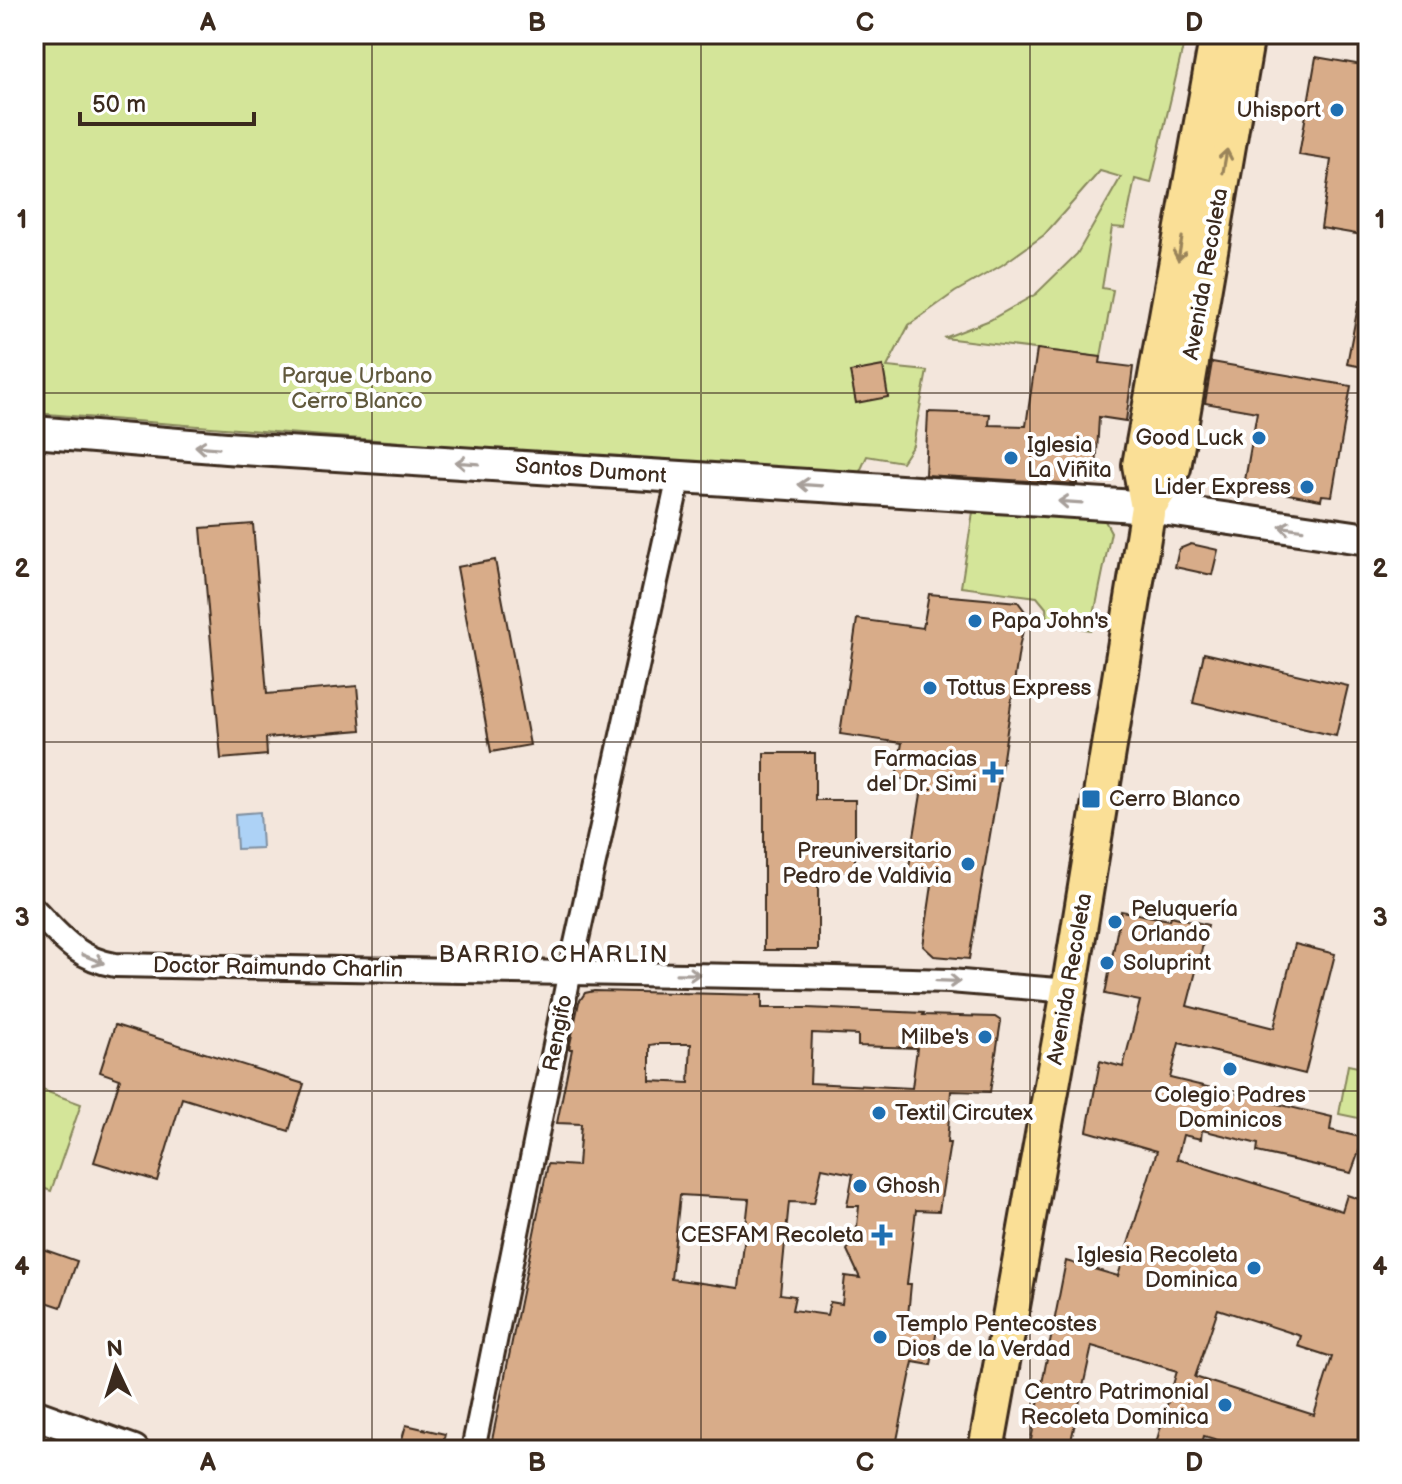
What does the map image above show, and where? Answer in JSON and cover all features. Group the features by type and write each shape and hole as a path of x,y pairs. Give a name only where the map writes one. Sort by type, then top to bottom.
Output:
{"main road":[{"name":"Avenida Recoleta","path":"986,1450 1069,991 1148,507 1140,465 1218,34"},
{"name":"Avenida Recoleta","path":"1148,507 1173,468 1247,34"},
{"name":"Santos Dumont","path":"34,432 226,448 1148,507 1368,539"}],"street":[{"name":"Rengifo","path":"473,1450 570,971 679,477"},
{"name":"Doctor Raimundo Charlin","path":"34,909 78,953 115,965 570,971 950,981 1069,991"},
{"path":"34,1414 134,1450"}],"green space":[{"name":"Parque Urbano Cerro Blanco","path":"34,34 1186,34 1151,183 1135,179 1125,228 1112,227 1102,288 1113,290 1101,357 944,338 990,320 1036,294 1077,254 1121,177 1100,171 1044,235 909,325 887,367 927,371 913,445 902,462 867,456 857,478 34,413"},
{"path":"973,512 1104,519 1111,532 1091,630 1047,622 1046,608 1037,597 961,587"},
{"path":"1348,1065 1368,1069 1368,1120 1339,1114"},
{"path":"34,1087 81,1104 51,1191 34,1185"}],"water":[{"path":"260,812 262,848 237,849 235,814"}],"building":[{"name":"Uhisport","path":"1316,57 1368,66 1368,236 1321,228 1331,160 1299,155"},
{"path":"1359,301 1368,302 1368,368 1347,364"},
{"path":"1037,349 1101,357 1100,363 1133,367 1126,421 1099,417 1096,470 1077,470 1077,484 925,475 928,412 990,414 989,425 1026,426"},
{"path":"1212,362 1351,386 1332,496 1322,495 1321,500 1244,486 1257,412 1205,403"},
{"path":"883,366 888,397 856,403 850,372"},
{"path":"253,524 267,694 357,686 361,730 266,738 267,755 221,759 201,528"},
{"path":"1191,544 1218,550 1212,575 1175,567 1179,549"},
{"path":"495,560 530,745 491,752 457,567"},
{"path":"929,594 1018,602 1027,614 969,959 934,956 923,946 932,885 907,879 923,782 896,778 902,743 840,734 857,619 923,628"},
{"path":"1204,653 1348,686 1336,736 1193,703"},
{"path":"764,753 815,753 815,800 855,800 855,873 818,873 818,950 764,950"},
{"path":"1121,911 1170,920 1171,916 1208,925 1187,1006 1274,1028 1295,944 1335,954 1305,1074 1179,1043 1170,1078 1332,1117 1330,1130 1364,1138 1351,1173 1257,1152 1258,1144 1202,1130 1201,1139 1183,1135 1177,1159 1342,1211 1347,1195 1368,1202 1368,1450 1252,1450 1204,1436 1200,1450 1154,1450 1177,1371 1092,1346 1069,1450 1029,1450 1066,1261 1118,1276 1157,1151 1087,1131 1100,1061 1123,1067 1140,1001 1105,994","holes":["1218,1309 1301,1336 1298,1346 1332,1357 1314,1415 1195,1377"]},
{"path":"585,993 762,995 762,1008 924,1013 995,1017 1001,1021 990,1092 951,1091 947,1143 950,1143 939,1211 916,1210 907,1284 911,1284 908,1316 922,1318 921,1326 937,1329 931,1365 913,1362 895,1450 490,1450 548,1164 578,1166 581,1124 557,1123 579,1002","holes":["812,1033 858,1035 858,1046 917,1048 912,1088 810,1083","691,1044 689,1083 650,1081 650,1045","822,1168 853,1174 847,1206 859,1206 856,1237 847,1250 860,1278 845,1276 842,1304 830,1302 827,1315 792,1310 795,1296 780,1294 789,1202 814,1203","680,1195 749,1199 739,1288 671,1279"]},
{"path":"115,1025 304,1084 289,1131 182,1098 157,1181 94,1162 120,1079 100,1072"},
{"path":"34,1246 77,1261 61,1307 34,1298"},
{"path":"406,1425 445,1434 441,1450 399,1450"}],"place":[{"name":"Uhisport","path":"1337,110"},
{"name":"Good Luck","path":"1259,438"},
{"name":"Iglesia La Viñita","path":"1011,458"},
{"name":"Lider Express","path":"1307,487"},
{"name":"Papa John's","path":"975,621"},
{"name":"Tottus Express","path":"930,688"},
{"name":"Farmacias del Dr. Simi","path":"993,772"},
{"name":"Cerro Blanco","path":"1091,799"},
{"name":"Preuniversitario Pedro de Valdivia","path":"968,864"},
{"name":"Peluquería Orlando","path":"1115,922"},
{"name":"Soluprint","path":"1107,963"},
{"name":"Milbe's","path":"985,1037"},
{"name":"Colegio Padres Dominicos","path":"1230,1069"},
{"name":"Textil Circutex","path":"879,1113"},
{"name":"Ghosh","path":"860,1186"},
{"name":"CESFAM Recoleta","path":"882,1235"},
{"name":"Iglesia Recoleta Dominica","path":"1254,1268"},
{"name":"Templo Pentecostes Dios de la Verdad","path":"880,1337"},
{"name":"Centro Patrimonial Recoleta Dominica","path":"1225,1405"}],"district":[{"name":"BARRIO CHARLIN","path":"554,954"}]}
